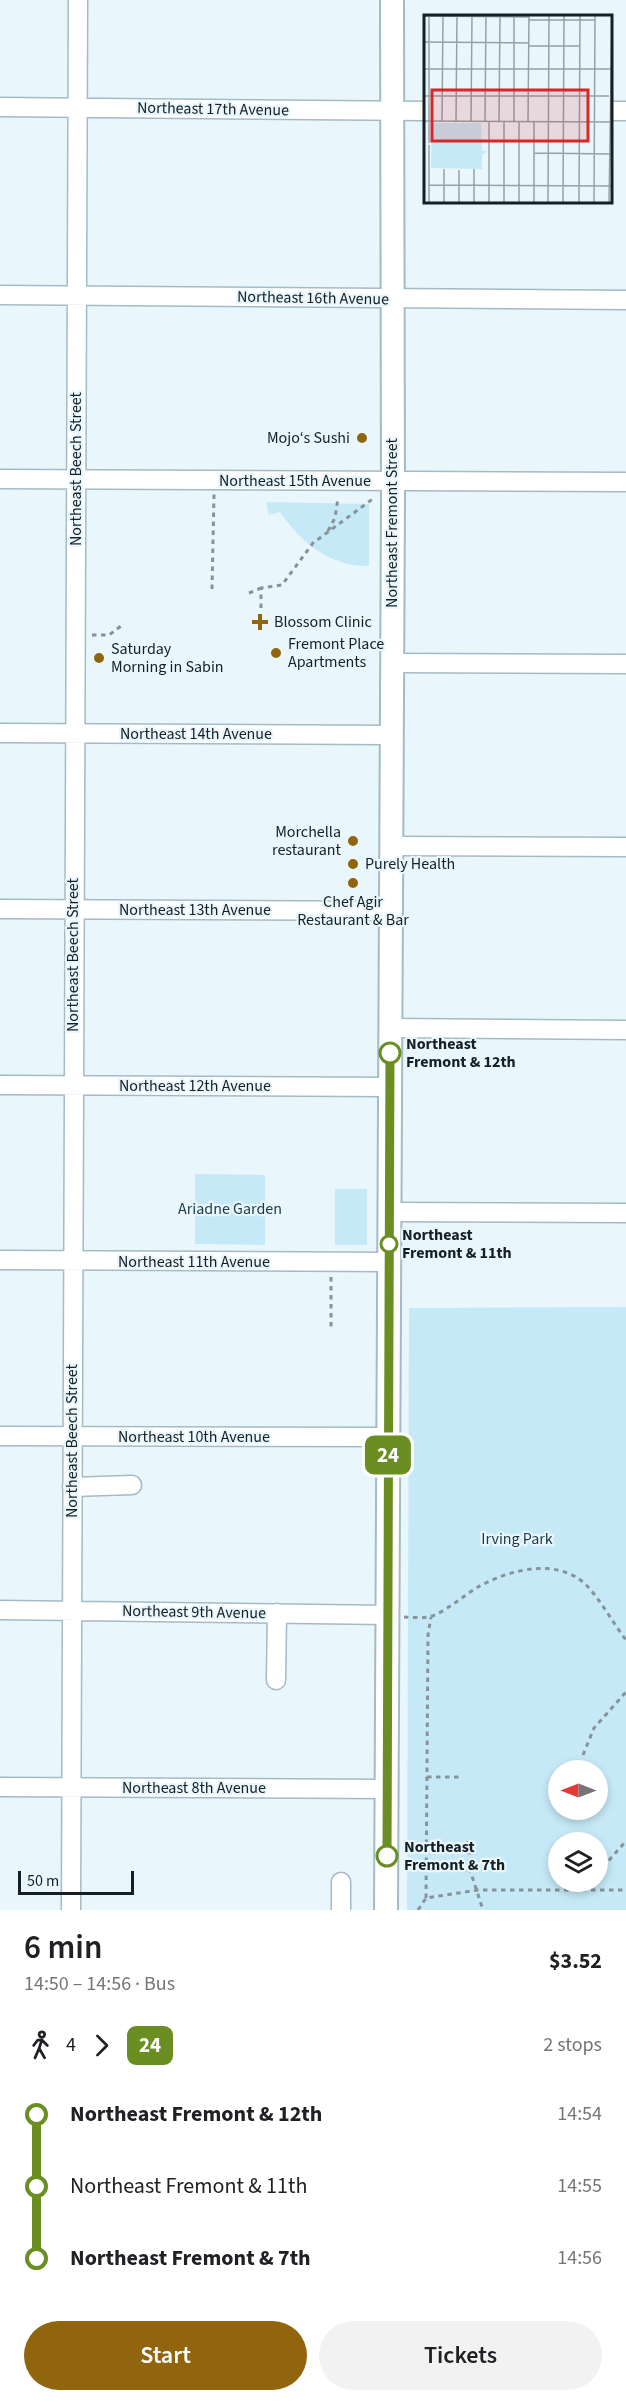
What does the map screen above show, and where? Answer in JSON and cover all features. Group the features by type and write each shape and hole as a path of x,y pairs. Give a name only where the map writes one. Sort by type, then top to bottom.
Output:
{"main road":[{"name":"Northeast Fremont Street","path":"386,1910 393,481 392,0"}],"street":[{"name":"Northeast Beech Street","path":"70,1910 78,0"},
{"name":"Northeast 17th Avenue","path":"0,107 424,111"},
{"name":"Northeast 16th Avenue","path":"0,295 393,300 626,300"},
{"name":"Northeast 15th Avenue","path":"0,479 626,482"},
{"path":"392,663 626,664"},
{"name":"Northeast 14th Avenue","path":"0,733 391,735"},
{"path":"391,846 626,847"},
{"name":"Northeast 13th Avenue","path":"0,909 390,911"},
{"path":"390,1028 626,1030"},
{"name":"Northeast 12th Avenue","path":"0,1085 390,1087"},
{"path":"389,1212 626,1213"},
{"name":"Northeast 11th Avenue","path":"0,1260 389,1262"},
{"name":"Northeast 10th Avenue","path":"0,1436 388,1437"},
{"path":"72,1487 132,1485"},
{"name":"Northeast 9th Avenue","path":"0,1610 388,1615"},
{"path":"276,1680 277,1613"},
{"name":"Northeast 8th Avenue","path":"0,1787 387,1789"},
{"path":"341,1882 341,1910"}],"path":[{"path":"212,589 214,480"},
{"path":"327,532 338,507 339,481"},
{"path":"249,593 261,588 282,585 313,543 374,498"},
{"path":"261,588 261,608"},
{"path":"91,635 109,634 121,626"},
{"path":"331,1262 328,1308 331,1327"},
{"path":"388,1615 431,1617 494,1579 529,1569 547,1568 562,1570 577,1577 588,1587 626,1640"},
{"path":"418,1910 426,1898 428,1635 431,1617"},
{"path":"582,1755 594,1728 626,1692"},
{"path":"427,1777 459,1777"},
{"path":"468,1841 470,1870 483,1910"},
{"path":"608,1861 626,1841"},
{"path":"426,1869 470,1870"},
{"path":"426,1898 478,1890 548,1890"},
{"path":"608,1890 626,1890"}],"green space":[{"path":"266,502 369,504 369,566 342,562 318,551 297,534 280,512 269,515"},
{"name":"Ariadne Garden","path":"195,1174 265,1175 265,1245 195,1244"},
{"path":"335,1189 367,1189 367,1245 335,1245"},
{"name":"Irving Park","path":"626,1307 626,1910 407,1910 409,1308"}],"bus line":[{"name":"24","path":"387,1856 390,1053"}],"place":[{"name":"Mojo‘s Sushi","path":"362,438"},
{"name":"Blossom Clinic","path":"260,622"},
{"name":"Fremont Place Apartments","path":"276,653"},
{"name":"Saturday Morning in Sabin","path":"99,658"},
{"name":"Morchella restaurant","path":"353,841"},
{"name":"Purely Health","path":"353,864"},
{"name":"Chef Agir Restaurant & Bar","path":"353,883"},
{"name":"Northeast Fremont & 12th","path":"390,1053"},
{"name":"Northeast Fremont & 11th","path":"389,1244"},
{"name":"Northeast Fremont & 7th","path":"387,1856"}]}
